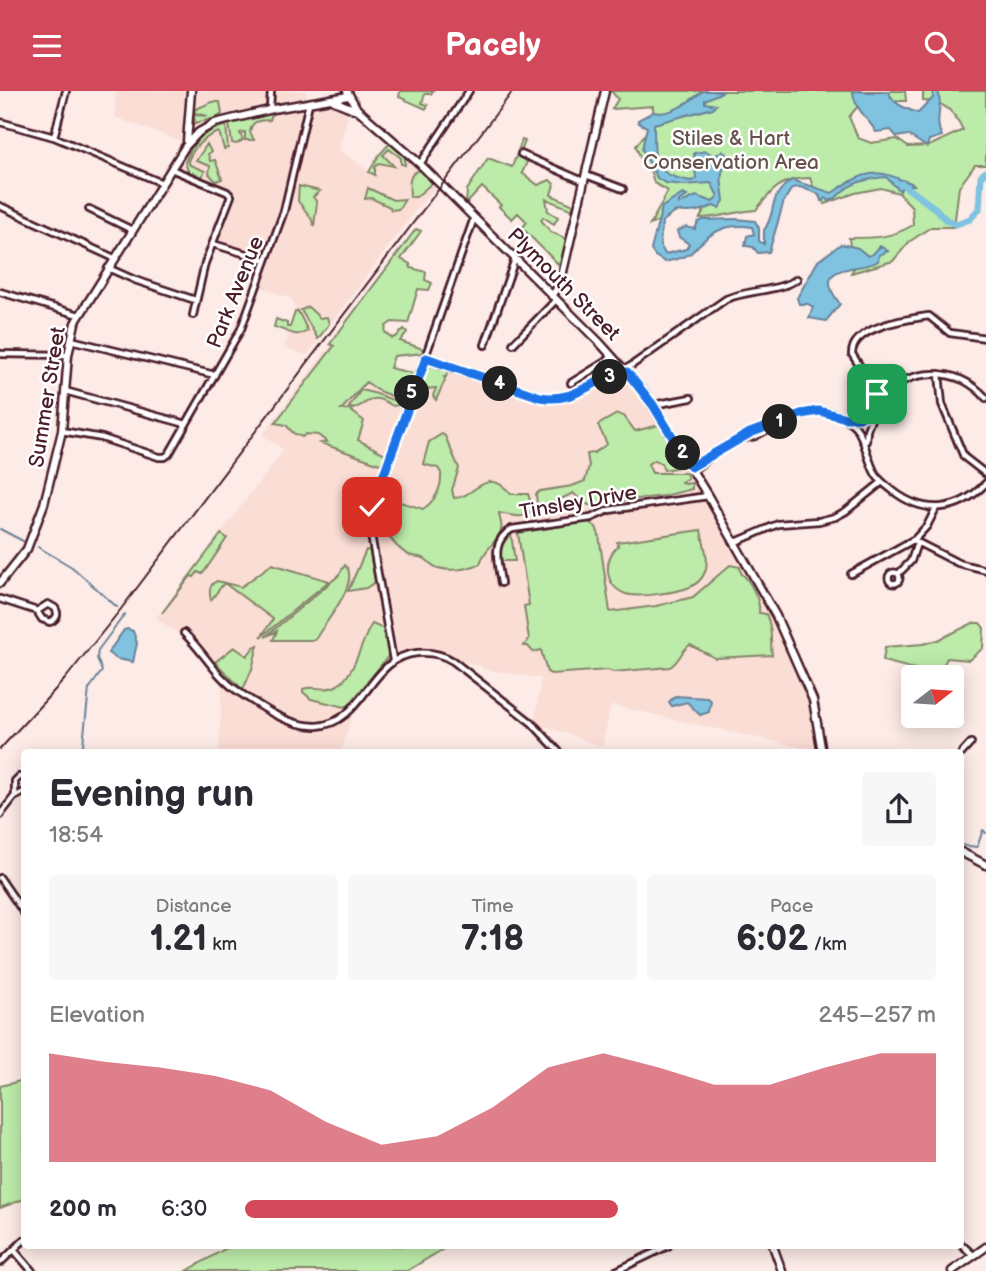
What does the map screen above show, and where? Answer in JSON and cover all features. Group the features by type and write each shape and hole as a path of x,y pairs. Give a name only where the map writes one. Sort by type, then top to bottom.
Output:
{"main road":[{"path":"185,147 190,125 191,91"},
{"path":"554,298 561,288 605,91"},
{"name":"Summer Street","path":"190,125 215,123 348,94"},
{"name":"Plymouth Street","path":"348,94 362,113 420,164 625,369 653,405 736,542 776,616 817,713 822,749"},
{"name":"Summer Street","path":"325,101 343,103 362,113"},
{"name":"Summer Street","path":"0,583 23,554 37,526 62,431 68,355 79,315 185,147 201,130 215,123"},
{"path":"543,287 555,284 562,274"},
{"path":"964,854 986,865"},
{"path":"952,1271 986,1247"},
{"path":"774,1249 782,1271"}],"street":[{"path":"54,137 66,91"},
{"path":"270,109 271,91"},
{"path":"420,164 469,91"},
{"name":"Park Avenue","path":"62,431 93,436 162,458 169,454 239,334 284,211 309,103"},
{"path":"0,122 54,137 162,183"},
{"path":"521,154 584,178 623,189"},
{"path":"171,169 230,195 195,300 193,315"},
{"path":"0,206 114,258"},
{"path":"89,209 132,230"},
{"path":"393,660 371,535 370,515 474,218"},
{"path":"213,244 267,260"},
{"path":"485,345 515,259"},
{"path":"108,268 195,300"},
{"path":"572,394 625,369 726,299 743,292 788,284 797,279"},
{"path":"0,292 79,315"},
{"path":"513,344 554,298"},
{"path":"880,398 852,356 852,347 859,338 892,322 929,316 950,333 986,338"},
{"path":"71,340 215,375"},
{"path":"0,354 68,355"},
{"path":"571,383 613,357"},
{"path":"424,359 540,397 557,399 591,388 625,369"},
{"path":"939,374 942,404 964,457 986,474"},
{"path":"867,448 867,430 880,398 908,379 918,375 939,374 965,381 986,398"},
{"path":"65,391 186,424"},
{"path":"653,405 691,398"},
{"path":"692,468 745,438 758,435 775,424 807,412 861,417 874,411"},
{"path":"841,417 862,435 876,474 882,482 913,504 936,508 960,502 986,482"},
{"path":"736,542 778,524 835,517 882,482"},
{"path":"981,488 986,496"},
{"name":"Tinsley Drive","path":"501,583 497,547 504,535 512,530 591,518 611,510 709,496"},
{"path":"898,574 911,561 915,542 936,508"},
{"path":"915,542 958,563 986,570"},
{"path":"851,574 915,542"},
{"path":"0,599 37,611 42,619 48,622 57,616 51,605 45,605 37,611"},
{"path":"184,633 234,689 285,719 307,725 325,724 343,716 359,700 377,674 393,660 405,655 435,654 450,659 532,723 556,749"},
{"path":"964,751 971,743"},
{"path":"14,797 15,781 21,778"},
{"path":"0,815 14,797 21,794"},
{"path":"0,878 21,909"},
{"path":"0,1263 21,1243"},
{"path":"964,1247 974,1256"},
{"path":"616,1271 662,1249"},
{"path":"14,1250 32,1271"}],"shaded area":[{"path":"116,91 305,91 312,106 337,105 349,111 339,150 369,171 393,141 438,185 418,207 307,355 284,348 297,314 292,299 259,286 269,258 216,242 234,194 177,167 191,145 115,117"},
{"path":"340,332 396,351 381,392 411,403 426,360 550,402 560,402 616,375 625,376 655,414 681,456 769,609 808,699 813,714 816,749 611,705 602,746 545,726 543,730 535,723 541,678 482,669 482,666 425,649 401,653 381,665 356,700 342,749 219,749 222,684 183,637 156,618 284,450 263,435"}],"green space":[{"path":"400,91 433,91 431,94 425,94 422,103 428,105 426,109 399,97"},
{"name":"Stiles & Hart Conservation Area","path":"611,91 905,91 906,101 862,101 849,117 858,138 871,143 897,139 908,147 929,146 963,130 948,108 923,101 923,91 986,91 986,165 975,165 959,187 954,227 931,227 909,242 893,261 851,273 862,255 850,247 849,238 898,233 913,225 912,207 899,193 881,188 855,193 825,204 810,178 792,180 778,186 756,210 700,218 705,209 687,207 650,225 668,191 654,183 651,172 643,165 636,146 654,122 653,106 612,109 618,99"},
{"path":"212,102 220,102 222,114 195,123 194,115 208,116 195,113 194,110"},
{"path":"272,114 270,120 257,121 253,125 250,132 254,140 245,140 245,132 240,133 243,140 232,143 229,124"},
{"path":"226,125 228,148 224,149 219,132 204,139 188,161 190,165 205,171 201,179 189,174 185,162 192,147 205,134"},
{"path":"522,140 525,141 519,157 527,162 522,173 538,185 550,180 554,184 551,195 574,205 573,210 546,199 548,211 558,217 554,224 543,217 541,220 551,232 567,239 560,266 522,228 527,222 518,213 512,219 482,187 466,204 467,190 488,158 512,167"},
{"path":"391,142 405,155 405,165 401,164 401,158 389,149 383,155 394,166 379,163 375,167 375,175 369,172 379,155"},
{"path":"207,144 211,152 208,154 210,161 215,160 222,179 216,181 209,174 210,166 196,161"},
{"path":"420,170 432,183 416,197 410,197 411,177"},
{"path":"299,186 320,191 313,197 317,202 314,226 298,201"},
{"path":"368,188 393,200 405,199 399,209 391,210 371,198 365,199"},
{"path":"416,229 421,231 401,259 410,264 411,268 426,272 425,280 432,283 429,290 418,289 408,323 392,322 386,326 385,332 392,338 404,329 407,332 400,341 423,349 423,353 394,356 390,368 416,374 406,401 381,392 366,382 341,410 349,409 364,421 358,440 387,455 385,460 380,464 321,443 327,442 318,435 306,434 302,437 293,433 286,425 275,423 334,346 330,344"},
{"path":"308,307 320,318 327,317 329,324 318,339 301,310"},
{"path":"298,311 308,331 295,334 274,327 276,319 290,327 295,312"},
{"path":"433,365 448,371 436,400 433,396 436,388 427,389 421,396 417,393 426,369"},
{"path":"361,390 403,404 393,406 376,399 353,409 349,407"},
{"path":"617,414 624,416 635,431 659,425 671,444 664,454 676,454 684,466 664,470 661,463 655,460 648,464 652,473 686,473 688,478 681,482 692,483 692,489 664,496 620,501 612,494 608,495 603,504 593,506 586,504 573,493 547,506 537,504 536,494 540,491 585,481 589,466 587,454 594,453 607,444 598,425"},
{"path":"442,434 459,468 452,490 454,498 488,482 494,482 511,494 528,494 533,511 521,516 499,513 501,530 480,564 449,570 438,568 423,558 403,551 391,539 380,515 382,501 387,498 423,509 434,498 439,489 441,473 438,468 423,464 429,442"},
{"path":"588,522 596,527 599,535 610,612 656,606 693,597 730,565 740,567 757,597 759,613 766,614 768,619 772,655 715,658 690,645 670,667 613,672 547,672 541,650 533,652 528,646 524,646 529,639 524,606 529,605 518,533"},
{"path":"701,530 706,567 695,584 677,591 640,595 626,594 613,585 608,565 618,546 617,542"},
{"path":"221,534 227,538 204,572 191,576 162,613"},
{"path":"509,534 515,561 500,561 500,546"},
{"path":"366,550 370,551 375,582 366,588 348,591"},
{"path":"272,564 329,581 261,637 273,619 224,583 211,600 210,589 217,581 241,587"},
{"path":"345,565 349,572 349,582 345,592 315,640 273,640 277,631 265,637 338,576"},
{"path":"973,623 980,623 984,628 983,648 969,660 947,658 944,665 901,666 883,661 885,647 938,640"},
{"path":"372,624 384,629 389,655 349,705 345,707 311,699 303,692 303,689 307,688 332,688 343,681 353,667"},
{"path":"258,645 243,690 215,662 234,647 247,656"},
{"path":"21,1081 21,1200 0,1208 0,1086"},
{"path":"225,1249 443,1249 407,1271 187,1271"}],"water":[{"path":"703,91 724,91 705,100 705,103 716,105 713,108 654,124 655,156 661,169 668,174 691,181 696,179 694,153 706,151 714,156 723,151 728,161 722,175 724,201 719,208 713,206 704,210 676,211 662,222 660,245 665,254 686,249 689,244 679,237 677,231 686,227 695,229 698,222 703,220 755,221 759,228 759,241 764,244 764,230 776,198 792,180 832,193 864,175 872,174 890,175 914,185 902,187 900,191 886,177 875,178 852,185 829,201 826,198 821,201 819,194 800,187 792,188 784,201 769,252 758,253 753,247 745,246 747,236 754,234 752,227 734,226 712,234 687,255 665,262 651,250 662,207 683,194 687,196 679,201 679,204 696,196 713,202 718,196 711,183 684,185 665,183 657,178 642,149 647,127 638,120 653,112 673,110"},
{"path":"853,91 888,91 896,103 918,113 933,98 933,91 938,91 938,125 942,136 929,140 927,147 908,135 897,137 891,130 876,132 859,108"},
{"path":"841,244 858,248 868,256 880,246 888,251 879,255 878,261 871,264 834,274 830,281 840,304 826,321 809,318 813,307 799,304 797,298 818,261"},
{"path":"124,630 133,631 137,643 133,662 117,659 108,653"},
{"path":"675,696 708,698 711,701 709,712 700,715 687,702 672,706 669,702"}],"waterway":[{"path":"902,184 936,209 946,220 956,224 970,219 979,209 981,176 986,172"},
{"path":"0,529 23,541"},
{"path":"38,547 72,567 117,607"},
{"path":"82,749 89,689 102,671 97,658 98,650 125,614"},
{"path":"964,845 977,847 983,830 986,833"}],"railway":[{"path":"0,749 65,679 121,609 513,91"}],"route":[{"path":"372,507 426,358 552,399 564,398 588,389 615,373 627,372 653,405 691,467 750,433 804,412 832,413 846,418 865,416 874,411 880,398 877,394"}]}
